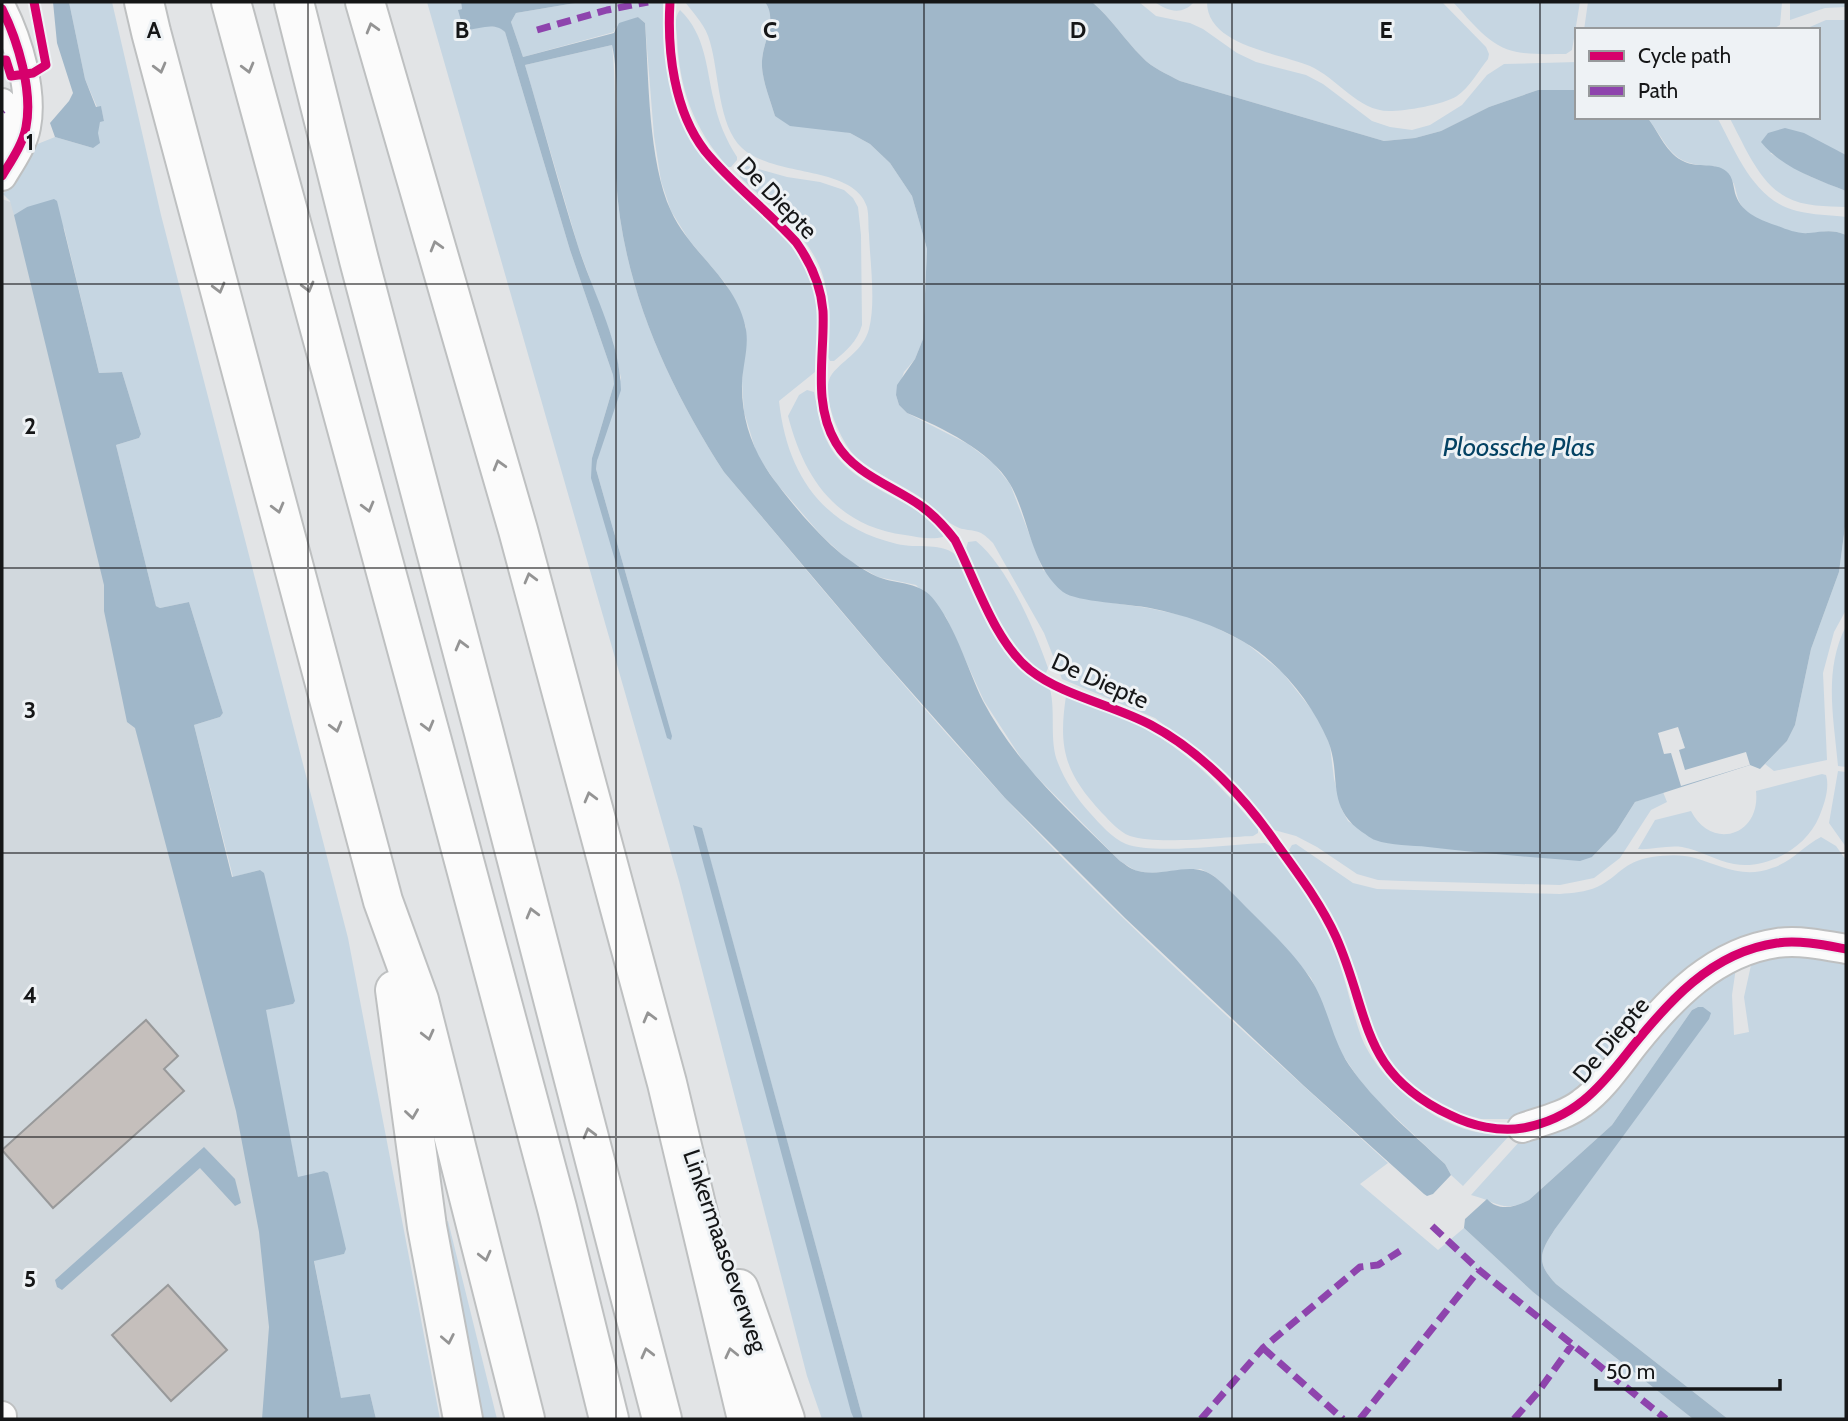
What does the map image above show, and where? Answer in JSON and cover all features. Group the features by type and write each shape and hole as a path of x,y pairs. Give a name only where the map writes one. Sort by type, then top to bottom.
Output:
{"highway":[{"path":"145,2 383,901 419,1000 525,1419"},
{"path":"231,2 432,741 609,1419"},
{"path":"294,2 662,1419"},
{"path":"365,2 517,530 667,1083 747,1419"},
{"path":"383,901 427,1227 463,1419"},
{"name":"Linkermaasoeverweg","path":"667,1083 785,1419"}],"street":[{"path":"2,9 16,37 28,106 26,127 20,145 2,176"},
{"path":"2,103 2,176"},
{"name":"De Diepte","path":"1522,1128 1554,1118 1582,1103 1605,1081 1662,1009 1713,967 1744,952 1777,943 1813,943 1846,949"}],"shaded area":[{"path":"69,2 112,2 161,215 348,938 440,1419 376,1419 370,1394 341,1399 314,1260 344,1254 324,1171 298,1178 265,1010 293,1004 260,870 233,877 194,725 220,717 223,713 189,602 160,608 156,606 116,445 139,438 141,434 122,372 99,373 64,228 27,207 14,215 10,201 3,194 12,184 30,147 55,137 93,148 100,121 104,121 101,107 97,107 85,79"},
{"path":"427,2 461,2 462,9 459,10 466,24 500,27 505,32 570,250 613,375 614,384 592,458 672,736 596,469 621,378 613,342 578,246 525,65 612,45 616,178 627,257 638,295 666,369 724,472 932,717 1050,845 1192,984 1388,1163 1360,1184 1438,1250 1464,1228 1533,1292 1693,1419 863,1419 702,829 694,825 854,1419 822,1419 807,1376 679,881"},
{"path":"581,2 663,2 666,62 675,102 690,139 711,168 785,239 804,265 816,301 817,365 815,372 779,401 790,452 813,493 829,510 871,536 897,544 937,547 958,557 999,644 1021,670 1050,689 1055,754 1061,770 1080,802 1116,838 1126,844 1155,849 1265,843 1270,846 1302,889 1328,935 1361,1036 1380,1069 1410,1099 1446,1121 1482,1133 1508,1134 1463,1186 1451,1175 1445,1164 1377,1100 1359,1079 1336,1045 1311,978 1274,935 1214,876 1201,869 1151,873 1136,871 1120,861 1027,767 984,701 946,617 916,585 878,577 848,560 821,535 777,484 757,455 744,412 742,382 746,327 726,284 689,240 671,211 661,181 654,136 645,23 638,17 615,28 614,32 523,57 511,22 516,13"},
{"path":"685,2 765,2 769,9 770,23 762,68 775,116 850,133 870,144 890,163 912,196 927,249 923,339 915,359 904,372 896,395 899,405 907,413 968,444 993,463 1010,484 1043,570 1093,600 1199,619 1246,643 1282,672 1319,719 1330,746 1334,779 1342,810 1348,821 1375,840 1592,857 1616,832 1635,802 1663,792 1667,802 1651,810 1620,858 1594,878 1560,885 1378,880 1357,874 1317,847 1296,836 1274,830 1221,769 1155,718 1062,679 1044,633 993,543 981,533 961,529 951,523 923,499 880,474 849,449 829,404 828,382 837,368 863,343 869,329 872,294 867,207 859,194 846,184 773,164 742,148 734,138 724,113 708,36"},
{"path":"1092,2 1139,2 1156,16 1190,23 1203,29 1237,53 1256,62 1306,75 1323,84 1372,121 1390,127 1412,130 1430,125 1462,105 1487,75 1504,64 1575,62 1575,90 1538,90 1489,107 1441,131 1415,138 1384,141 1180,81 1146,61"},
{"path":"1155,2 1194,2 1185,9 1175,11"},
{"path":"1207,2 1442,2 1486,47 1489,54 1474,79 1457,96 1414,109 1378,110 1367,106 1310,66 1247,46 1232,38 1219,29 1210,17"},
{"path":"1453,2 1580,2 1572,50 1566,54 1523,53 1507,49 1481,32"},
{"path":"1588,2 1782,2 1780,25 1775,28 1584,28"},
{"path":"1790,2 1846,2 1846,7 1825,8 1790,20"},
{"path":"680,10 689,20 700,41 718,116 737,157 731,167 728,167 716,152 690,106 678,55 676,26"},
{"path":"1826,20 1846,20 1846,155 1838,151 1770,153 1809,176 1846,191 1846,207 1800,203 1776,190 1753,162 1730,119 1820,119 1820,28 1808,28"},
{"path":"1648,119 1718,119 1748,173 1769,197 1782,206 1797,211 1846,217 1846,235 1833,231 1798,233 1755,217 1742,206 1734,184 1728,177 1714,166 1688,163 1667,146"},
{"path":"744,165 844,190 858,207 862,325 854,341 834,361 830,361 828,357 827,296 817,261 788,222 740,177"},
{"path":"2,199 49,216 316,1419 2,1419"},
{"path":"807,390 814,392 823,433 836,456 856,475 923,515 942,531 943,537 924,538 881,530 842,510 827,495 803,459 788,416 799,395"},
{"path":"1846,519 1846,610 1834,632 1823,673 1827,760 1774,771 1765,764 1787,741 1795,725 1811,649 1839,572"},
{"path":"976,541 999,566 1019,600 1048,668 1046,673 1032,665 1019,652 997,619 966,549 968,542"},
{"path":"1846,626 1846,767 1838,766 1832,678 1834,660"},
{"path":"1066,696 1131,722 1181,752 1222,789 1258,829 1258,833 1253,836 1156,840 1142,839 1122,832 1090,799 1072,772 1064,746"},
{"path":"1838,771 1846,772 1846,847 1829,823"},
{"path":"1826,775 1827,791 1813,828 1795,847 1772,860 1759,864 1734,864 1682,847 1638,849 1655,820 1691,811 1710,831 1733,833 1743,828 1751,819 1756,791"},
{"path":"1821,837 1836,846 1846,860 1846,944 1741,945 1578,1097 1520,1119 1481,1119 1456,1112 1430,1098 1408,1081 1388,1059 1373,1035 1357,974 1339,930 1289,850 1296,844 1353,883 1377,889 1560,894 1593,889 1634,862 1657,856 1685,856 1742,872 1761,871 1786,862"},
{"path":"1846,955 1846,1419 1728,1419 1556,1284 1542,1263 1543,1251 1550,1237 1698,1007 1692,1010 1612,1125 1529,1200 1506,1206 1471,1195 1520,1141 1668,1013 1737,961 1732,995 1734,1035 1749,1032 1744,997 1753,956"},
{"path":"448,1221 497,1419 478,1419 441,1223"}],"water":[{"path":"53,2 69,2 85,79 96,107 101,106 104,121 100,122 98,133 100,143 93,148 55,137 50,123 73,93 57,43"},
{"path":"461,2 581,2 516,13 511,22 523,57 614,33 619,23 638,17 645,23 651,119 663,191 679,226 722,280 740,309 747,339 742,383 744,411 756,450 770,474 803,515 842,554 878,577 923,590 935,601 950,624 983,701 1011,746 1045,786 1120,861 1134,870 1148,873 1188,869 1206,872 1223,884 1280,941 1316,988 1343,1055 1359,1079 1394,1117 1445,1164 1451,1175 1433,1194 1424,1194 1304,1086 1125,918 1005,798 883,660 724,472 666,369 638,295 627,257 616,178 617,94 612,45 525,65 578,246 616,353 621,390 596,469 672,736 671,740 667,738 591,478 592,458 614,384 613,375 570,250 505,32 493,26 468,30 466,24 462,24 458,10 462,9"},
{"name":"Ploossche Plas","path":"765,2 1092,2 1146,61 1180,81 1384,141 1415,138 1441,131 1489,107 1538,90 1575,90 1575,119 1648,119 1678,158 1690,164 1722,168 1729,173 1739,202 1759,219 1797,232 1832,231 1846,235 1846,519 1839,572 1811,649 1795,725 1787,741 1760,769 1750,765 1635,802 1616,832 1592,857 1580,861 1395,844 1381,842 1362,832 1343,812 1336,790 1332,754 1321,727 1294,685 1270,661 1244,642 1199,621 1150,608 1091,600 1063,592 1044,569 1017,498 1002,472 964,441 907,413 899,405 897,385 915,359 923,339 927,249 912,196 890,163 870,144 850,133 790,126 775,116 762,68 770,23 769,9"},
{"path":"1785,128 1804,133 1846,155 1846,191 1789,166 1761,142 1768,133"},
{"path":"54,199 57,201 99,373 122,372 141,434 139,438 116,445 156,606 160,608 189,602 223,713 220,717 194,725 232,877 260,870 264,873 295,1001 293,1004 266,1010 298,1177 324,1171 328,1173 346,1249 344,1254 314,1261 341,1398 370,1394 376,1419 262,1419 269,1327 259,1232 236,1111 135,728 127,722 104,611 104,585 14,215 27,207"},
{"path":"693,825 702,828 863,1419 854,1419 851,1412"},
{"path":"1698,1007 1711,1013 1709,1019 1555,1229 1543,1251 1542,1263 1556,1284 1728,1419 1693,1419 1533,1292 1464,1228 1465,1219 1487,1199 1502,1207 1529,1200 1612,1125 1692,1010"},
{"path":"204,1147 235,1179 241,1203 235,1206 200,1168 62,1290 57,1287 55,1280"}],"pier":[{"path":"1678,727 1685,748 1679,750 1685,770 1746,752 1750,765 1681,786 1671,753 1664,754 1658,733"}],"building":[{"path":"146,1020 178,1056 164,1069 184,1091 53,1208 2,1150"},
{"path":"168,1285 227,1350 171,1401 112,1335"}],"marked path":[{"path":"537,30 607,10 648,2"},
{"path":"1432,1226 1479,1270 1666,1419"},
{"path":"1201,1419 1263,1348 1360,1267 1378,1265 1400,1251"},
{"path":"1360,1419 1479,1270"},
{"path":"1514,1419 1538,1392 1572,1345"},
{"path":"1263,1348 1343,1419"}],"cycle path":[{"path":"2,60 6,60 11,76 33,73 46,65 34,2"},
{"path":"670,2 670,40 675,80 694,135 716,163 796,242 814,275 823,311 821,378 824,412 836,443 863,471 921,506 947,530 955,540 996,627 1017,658 1030,670 1058,687 1137,718 1170,736 1205,763 1237,794 1317,901 1336,937 1372,1040 1383,1061 1399,1080 1420,1098 1458,1119 1476,1125 1514,1129 1541,1124 1571,1110 1595,1090 1675,998 1692,982 1731,957 1753,948 1786,942 1846,949"},
{"path":"2,9 23,66 28,113 22,140 2,176"}]}
